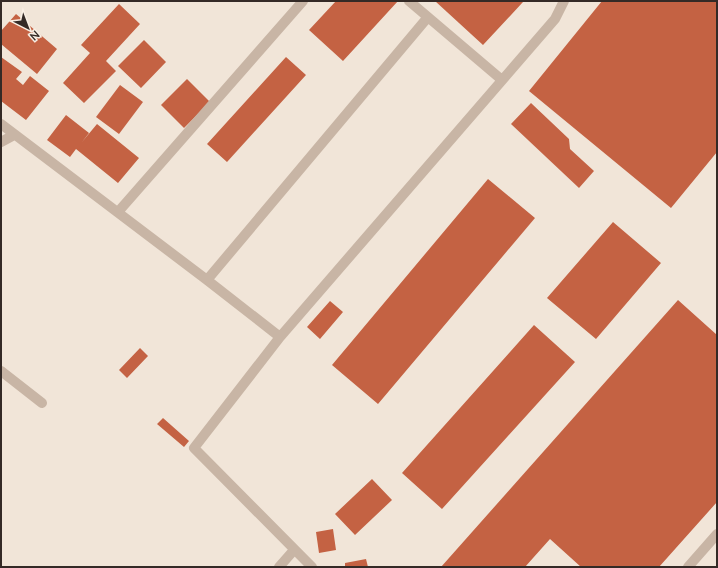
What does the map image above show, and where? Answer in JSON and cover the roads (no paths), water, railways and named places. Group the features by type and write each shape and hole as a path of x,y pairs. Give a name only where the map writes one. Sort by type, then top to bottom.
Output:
{"street":[{"path":"118,212 303,1"},
{"path":"409,1 502,80"},
{"path":"312,567 194,448 280,337 555,19 564,1"},
{"path":"207,280 428,17"},
{"path":"1,124 280,337"},
{"path":"1,142 14,134"},
{"path":"1,372 42,403"},
{"path":"688,567 717,534"},
{"path":"279,567 294,550"}]}
